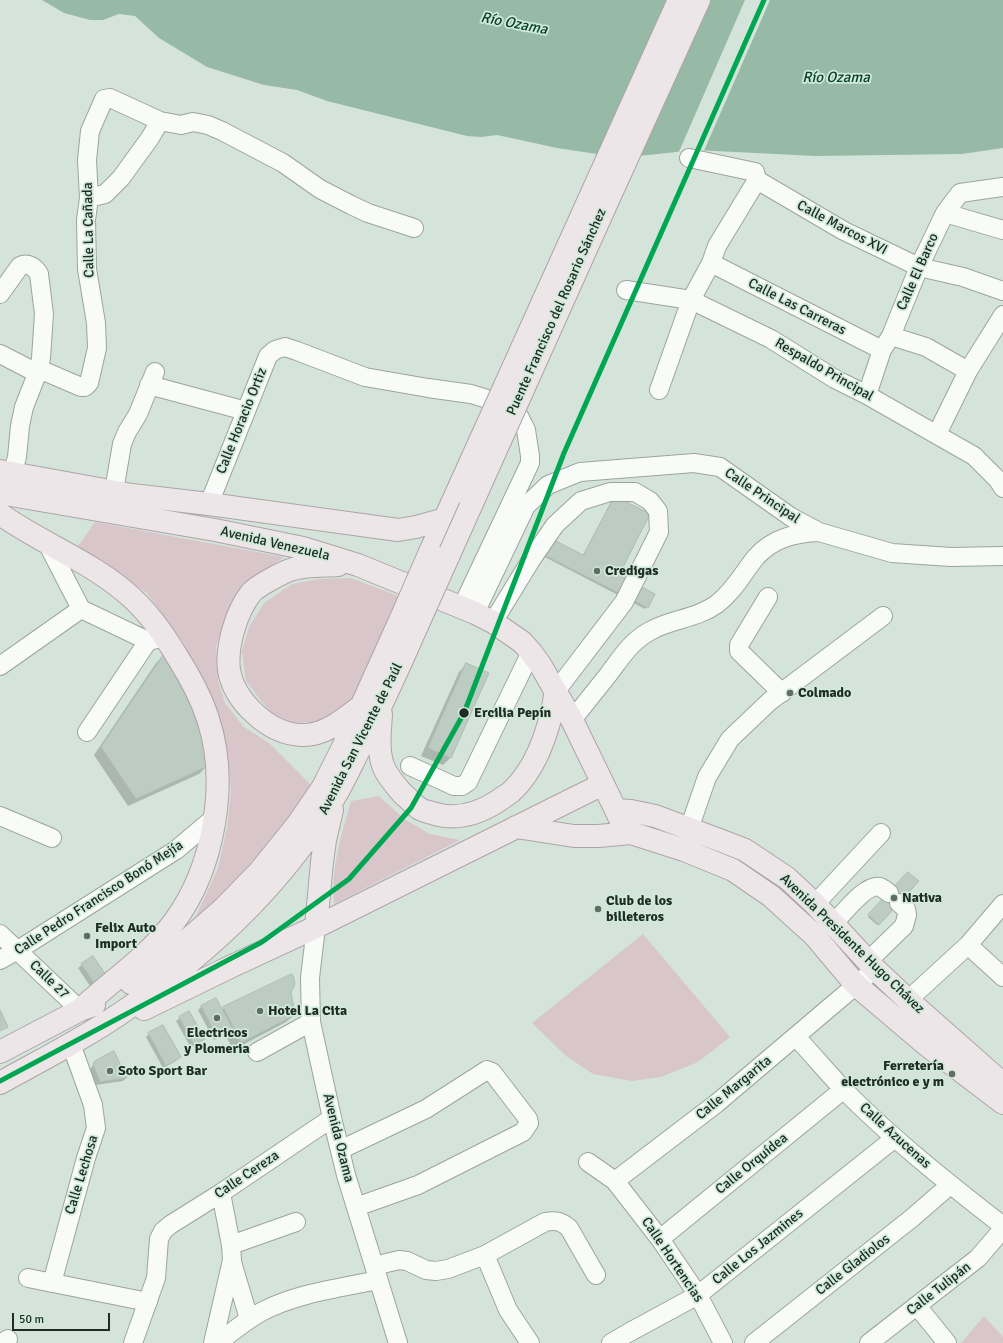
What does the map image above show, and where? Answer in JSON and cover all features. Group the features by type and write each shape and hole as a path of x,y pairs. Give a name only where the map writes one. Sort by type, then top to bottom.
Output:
{"main road":[{"name":"Puente Francisco del Rosario Sánchez","path":"409,621 430,552 679,0"},
{"name":"Puente Francisco del Rosario Sánchez","path":"409,621 604,209 699,0"},
{"path":"6,472 132,495 210,504 398,530 416,527 446,518"},
{"name":"Avenida Venezuela","path":"0,493 208,529 303,548 358,565 477,614 522,642 531,652 556,691"},
{"path":"0,514 17,527 110,580 141,608 157,639 195,686 208,719 215,752 217,788 214,824 204,864 194,889 175,921 155,945 128,970 97,994 80,1010"},
{"path":"358,565 310,565 291,569 252,592 242,607 235,623 231,641 229,670 234,686 243,702 255,715 285,732 301,735 317,732 371,706 379,750 385,769 396,786 421,810 438,815 457,817 474,814 492,805 510,793 524,777 535,759 543,740 553,708 556,691"},
{"name":"Avenida San Vicente de Paúl","path":"0,1083 71,1044 127,1009 184,967 227,930 270,886 308,836 334,798 371,706 409,621"},
{"path":"556,691 572,720 623,825 631,833"},
{"name":"Avenida San Vicente de Paúl","path":"0,1052 80,1010 94,1005 136,980 178,948 224,908 259,872 297,825 323,787 342,750 371,706"},
{"path":"71,1044 316,927 603,784"},
{"path":"316,927 325,840 334,798"},
{"name":"Avenida Presidente Hugo Chávez","path":"616,810 631,811 655,816 746,850 787,878 815,904 872,965 908,1000 1003,1084"},
{"path":"516,827 574,836 598,836 631,833"},
{"name":"Avenida Presidente Hugo Chávez","path":"631,833 684,850 733,870 771,896 814,935 856,985 928,1046 1003,1103"}],"street":[{"name":"Calle La Cañada","path":"38,371 81,387 89,383 97,348 96,323 87,269 87,160 90,131 104,99 110,98 160,121"},
{"path":"88,198 105,194 122,178 160,121 181,125 193,122 208,125 222,131 283,163 320,189 350,205 368,213 414,228"},
{"name":"Calle Marcos XVI","path":"689,158 754,172 757,180 844,231 919,267 962,277 1003,291"},
{"path":"659,390 691,300 711,264 717,246 757,180"},
{"name":"Calle El Barco","path":"867,395 886,343 919,267 945,213 960,193 1003,187"},
{"path":"945,213 1003,230"},
{"path":"0,294 20,266 28,264 37,270 39,274 44,314 41,358 38,371 24,407 20,426 17,457 6,472"},
{"name":"Calle Las Carreras","path":"711,264 886,343 926,347 968,371"},
{"name":"Respaldo Principal","path":"626,290 691,300 771,339 835,379 867,395 974,456 998,480 1003,488"},
{"path":"937,434 968,371 1003,315"},
{"name":"Calle Horacio Ortiz","path":"210,504 268,356 275,350 285,347 365,377 471,394 497,402 519,416 526,430 530,463 477,614"},
{"path":"0,354 38,371"},
{"path":"114,491 122,444 127,432 138,414 152,378 246,411"},
{"name":"Calle Principal","path":"477,614 526,506 548,485 580,472 694,463 720,467 791,517 819,532 892,553 951,557 1003,556"},
{"path":"477,614 531,560 555,525 581,501 610,492 635,492 650,501 658,512 659,532 624,602 556,691"},
{"path":"572,720 623,653 638,639 655,628 692,617 716,604 736,585 756,558 773,543 794,534 819,532"},
{"path":"47,543 81,609 157,639 87,732"},
{"path":"768,597 739,645 739,651 782,693"},
{"path":"0,666 81,609"},
{"path":"689,829 706,777 730,740 770,701 882,616"},
{"path":"410,766 454,786 462,786 468,782 531,652"},
{"path":"0,816 52,838"},
{"name":"Calle Pedro Francisco Bonó Mejía","path":"0,960 176,850 214,818"},
{"path":"815,904 881,833"},
{"name":"Calle Margarita","path":"615,1181 717,1103 856,985 904,926 907,915 906,909 880,887 872,888 863,893 833,924"},
{"path":"908,1000 968,944 1003,904"},
{"name":"Avenida Ozama","path":"316,927 310,978 311,1022 340,1150 398,1343"},
{"name":"Calle 27","path":"0,934 80,1010"},
{"path":"968,944 1003,977"},
{"path":"257,1052 311,1022"},
{"name":"Calle Azucenas","path":"796,1037 844,1089 896,1138 950,1184 1003,1226"},
{"name":"Calle Lechosa","path":"52,1283 86,1158 96,1128 93,1105 71,1044"},
{"path":"340,1150 426,1109 487,1070 492,1072 528,1119 529,1123 523,1132 418,1185 356,1206"},
{"name":"Calle Orquídea","path":"660,1239 844,1089"},
{"name":"Calle Cereza","path":"148,1302 156,1278 159,1239 163,1231 332,1118"},
{"name":"Calle Los Jazmines","path":"612,1343 698,1295 896,1138"},
{"path":"588,1162 615,1181"},
{"name":"Calle Hortencias","path":"615,1181 660,1239 698,1295 723,1343"},
{"name":"Calle Gladiolos","path":"754,1343 912,1218 950,1184"},
{"path":"221,1193 231,1252 249,1319"},
{"path":"218,1343 249,1319 264,1310 376,1273 399,1260 407,1260 426,1270 436,1271 448,1269 485,1255 545,1222 555,1220 563,1222 569,1228 596,1275"},
{"path":"231,1252 296,1222"},
{"name":"Calle Tulipán","path":"869,1343 978,1258 1003,1229"},
{"path":"213,1343 231,1252"},
{"path":"485,1255 508,1310 530,1343"},
{"path":"28,1278 148,1302 133,1343"},
{"path":"917,1306 947,1343"}],"shaded area":[{"path":"95,522 284,557 257,577 227,616 216,646 218,681 225,703 244,727 269,743 312,786 252,868 190,925 197,914 218,868 227,828 231,791 227,748 218,721 183,642 147,593 78,546"},
{"path":"351,578 401,597 356,696 333,716 312,722 294,723 273,714 246,681 242,651 249,627 264,603 292,584 320,579"},
{"path":"379,796 404,819 430,834 460,840 334,904 333,890 335,864 340,839 351,801"},
{"path":"643,934 730,1037 698,1062 661,1077 632,1081 593,1074 566,1056 532,1023"},
{"path":"984,1316 1003,1337 1003,1343 961,1343"}],"water":[{"name":"Río Ozama","path":"42,0 1003,0 1003,148 962,154 815,156 695,150 639,156 610,156 557,148 497,135 481,137 467,136 327,101 297,90 264,85 207,67 159,38 135,16 119,14 103,20 90,20 64,13"}],"pier":[{"path":"745,0 770,0 703,153 678,154"}],"building":[{"path":"615,496 650,514 619,575 655,594 648,608 542,554 550,538 583,555"},
{"path":"164,654 201,724 208,766 136,799 101,747"},
{"name":"Ercilia Pepín","path":"466,663 489,673 451,758 428,748"},
{"name":"Nativa","path":"908,872 919,881 879,925 868,915"},
{"path":"93,956 106,975 94,983 81,964"},
{"name":"Hotel La Cita","path":"292,974 295,984 291,992 295,1015 241,1043 223,1007"},
{"name":"Electricos y Plomeria","path":"216,998 233,1029 217,1037 201,1006"},
{"path":"0,1010 8,1027 0,1031"},
{"path":"189,1011 205,1039 194,1045 179,1017"},
{"path":"163,1025 181,1057 166,1066 148,1033"},
{"name":"Soto Sport Bar","path":"114,1051 127,1078 100,1082 93,1064 95,1061"}],"transit line":[{"path":"0,1081 262,942 349,879 411,808 464,713 564,453 764,0"}],"place":[{"name":"Credigas","path":"597,571"},
{"name":"Colmado","path":"790,693"},
{"name":"Ercilia Pepín","path":"464,713"},
{"name":"Nativa","path":"894,898"},
{"name":"Club de los billeteros","path":"598,909"},
{"name":"Felix Auto Import","path":"87,936"},
{"name":"Hotel La Cita","path":"260,1011"},
{"name":"Electricos y Plomeria","path":"217,1018"},
{"name":"Soto Sport Bar","path":"110,1071"},
{"name":"Ferretería electrónico e y m","path":"952,1074"}]}
